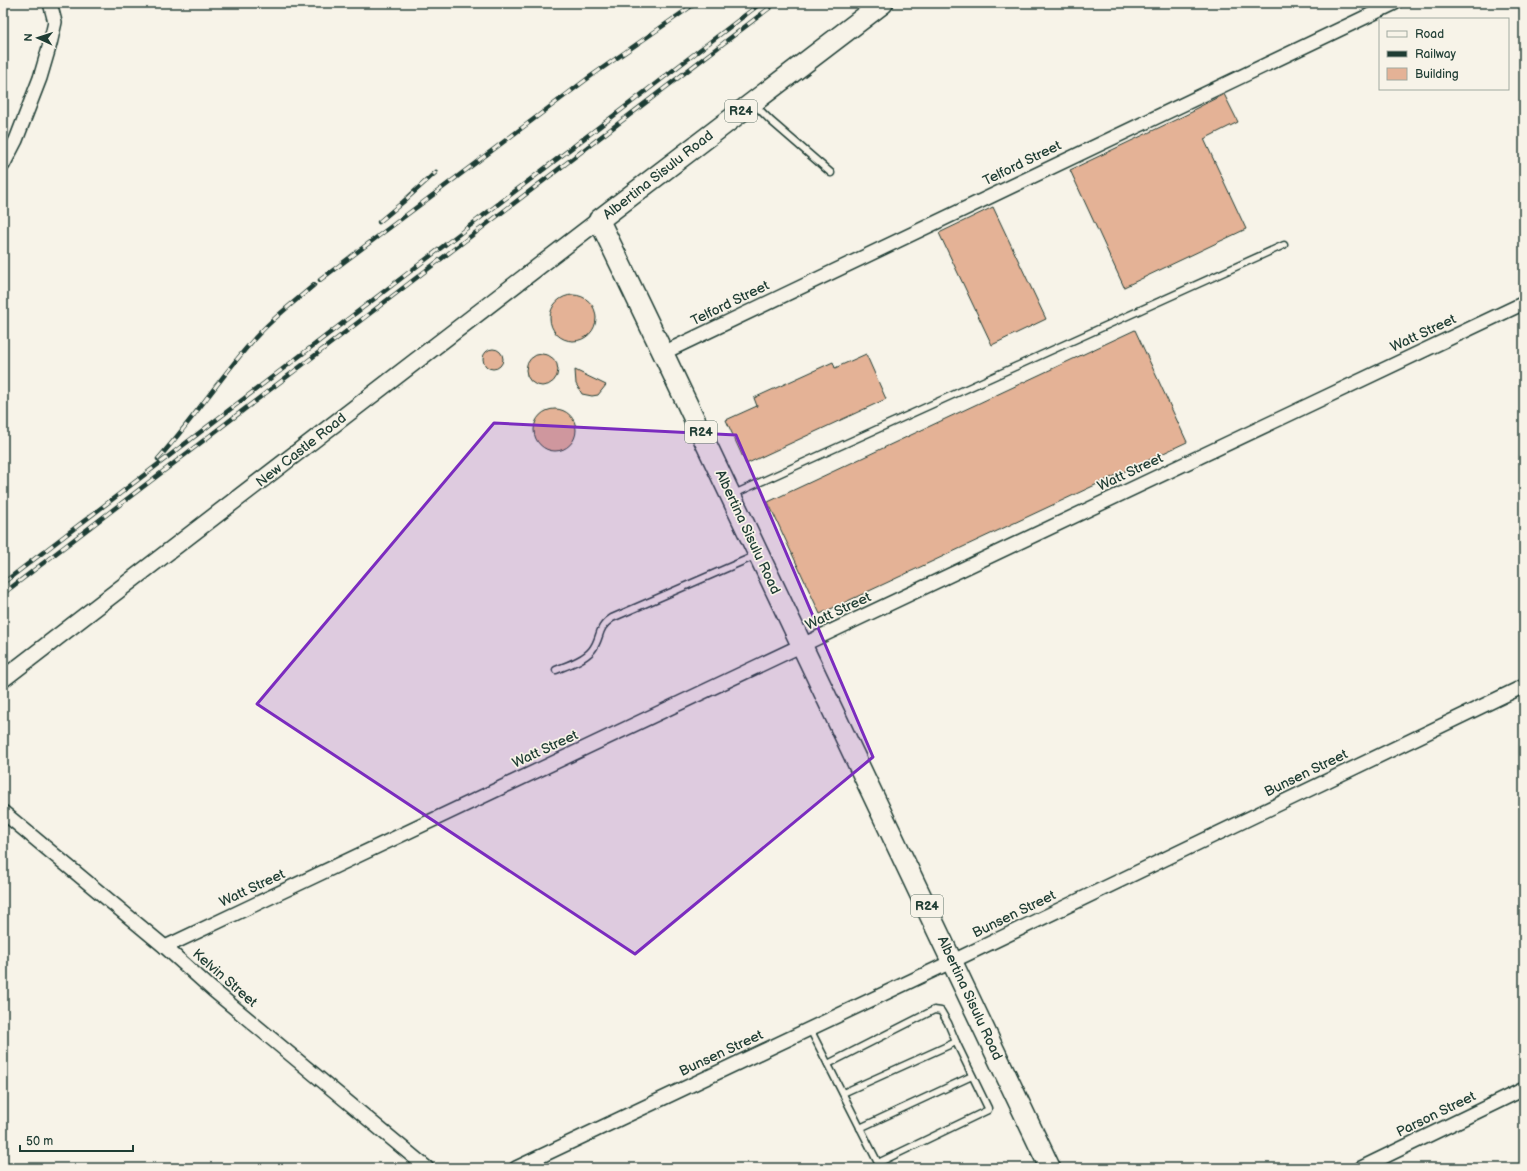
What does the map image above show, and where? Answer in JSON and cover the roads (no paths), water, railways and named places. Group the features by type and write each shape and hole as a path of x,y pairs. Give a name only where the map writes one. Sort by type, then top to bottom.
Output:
{"main road":[{"name":"Albertina Sisulu Road","path":"883,3 599,220 953,961 1050,1168"}],"street":[{"path":"3,166 19,134 40,78 50,44 55,22 50,3"},
{"name":"Telford Street","path":"663,353 1395,3"},
{"name":"New Castle Road","path":"3,679 599,220"},
{"name":"Watt Street","path":"165,947 1524,303"},
{"name":"Bunsen Street","path":"516,1168 953,961 1524,686"},
{"name":"Kelvin Street","path":"3,812 165,947 213,990 427,1168"},
{"name":"Parson Street","path":"1361,1168 1524,1089"}],"lane":[{"path":"752,103 831,173"},
{"path":"730,495 1284,245"},
{"path":"556,670 586,655 593,649 600,630 605,623 612,618 758,554"},
{"path":"810,1029 878,1162 988,1110 941,1011 934,1010 828,1064"},
{"path":"843,1093 956,1042"},
{"path":"860,1128 972,1076"}],"railway":[{"path":"320,280 591,76 696,3"},
{"path":"3,583 761,3"},
{"path":"4,593 776,3"},
{"path":"379,222 436,172"},
{"path":"158,459 256,337 314,285"}]}
